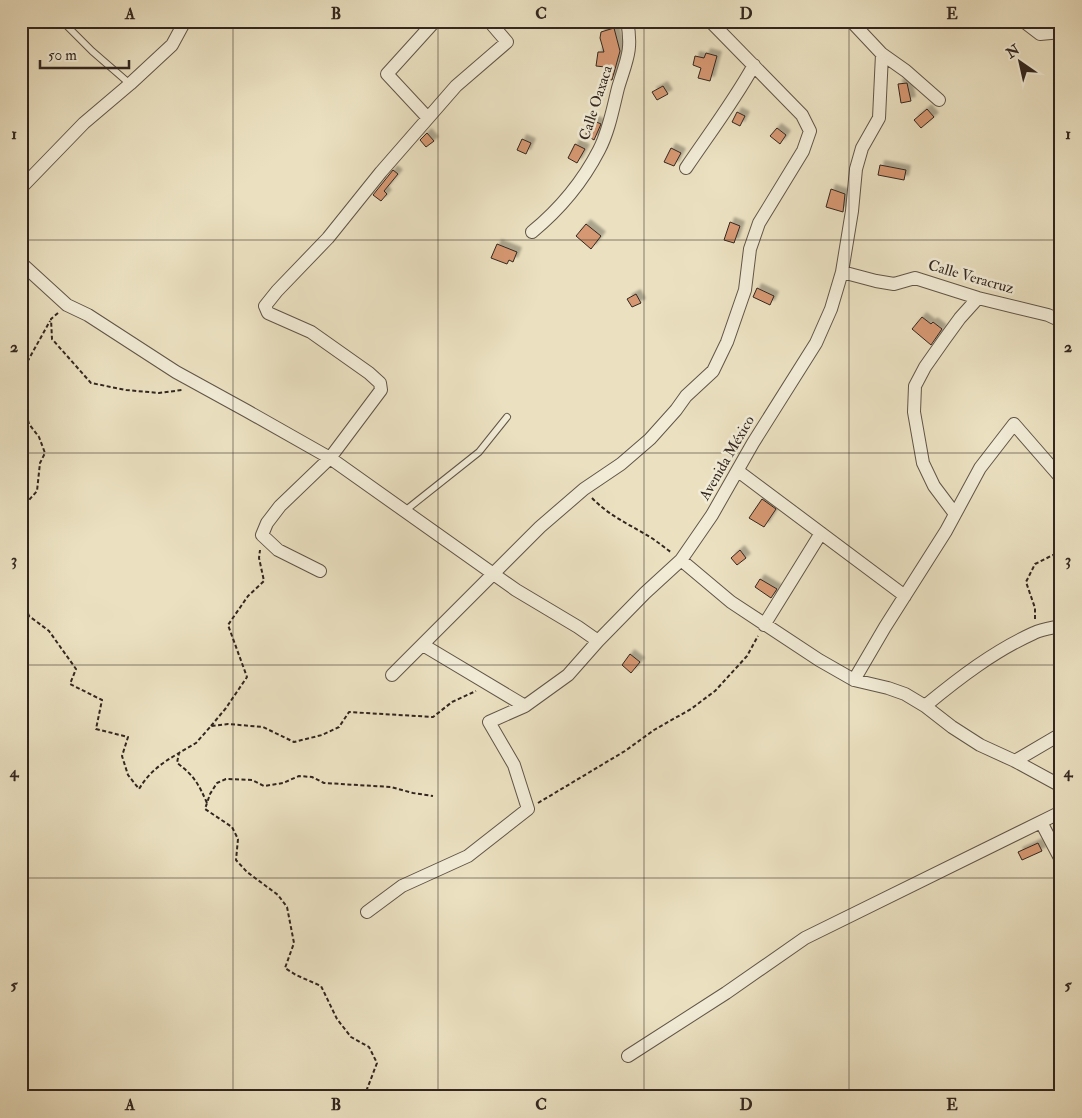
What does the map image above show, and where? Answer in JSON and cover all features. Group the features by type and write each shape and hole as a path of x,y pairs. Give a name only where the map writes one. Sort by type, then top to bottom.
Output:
{"street":[{"path":"21,188 84,123 172,45 185,21"},
{"path":"427,117 387,74 435,21"},
{"path":"320,571 278,550 262,535 266,523 280,506 330,458 381,390 380,383 369,373 311,332 268,313 265,306 276,291 328,238 427,117 456,86 507,42 489,21"},
{"name":"Calle Oaxaca","path":"532,232 569,197 600,149 627,62 631,38 627,21"},
{"path":"392,675 540,527 584,488 621,464 650,439 686,396 713,371 727,342 745,290 750,249 759,223 803,151 810,131 802,115 710,21"},
{"path":"850,21 882,54 906,70 939,100"},
{"path":"1022,21 1040,34 1061,32"},
{"name":"Avenida México","path":"528,809 514,765 489,722 525,706 568,675 645,592 681,560 712,515 753,443 816,343 831,309 842,272 852,212 856,169 862,148 879,118 882,54"},
{"path":"686,168 739,92 754,64"},
{"path":"21,263 67,305 88,315 176,372 330,458 406,510 493,574 598,641"},
{"name":"Calle Veracruz","path":"842,272 894,284 915,278 978,298 1048,315 1061,321"},
{"path":"955,514 934,486 923,463 914,412 915,386 944,340 978,298"},
{"path":"854,680 946,531 980,468 1014,424 1061,478"},
{"path":"738,470 905,596"},
{"path":"764,625 821,533"},
{"path":"681,560 730,602 819,660 854,680 905,694 980,745 1016,761 1061,786"},
{"path":"925,706 968,671 1036,632 1061,626"},
{"path":"423,645 525,706"},
{"path":"1016,761 1061,734"},
{"path":"367,912 402,886 468,856 528,809"},
{"path":"628,1056 726,993 806,938 1061,812"},
{"path":"1041,822 1061,860"}],"lane":[{"path":"62,21 92,51 130,84"},
{"path":"406,510 479,452 507,417"}],"path":[{"path":"21,373 51,319 67,305"},
{"path":"51,319 52,339 91,383 143,392 159,393 183,390"},
{"path":"21,362 26,363"},
{"path":"21,395 29,424 39,437 45,453 40,462 37,492 21,509"},
{"path":"584,488 599,505 652,538 681,560"},
{"path":"21,535 21,540"},
{"path":"21,595 28,616 49,631 76,669 70,684 102,700 96,729 128,737 122,756 128,775 139,789 147,776 162,763 196,743 226,708 247,677 228,625 248,596 264,581 259,558 262,535"},
{"path":"1036,632 1035,608 1026,582 1035,564 1061,551"},
{"path":"528,809 691,709 715,691 747,656 764,625"},
{"path":"211,726 228,724 263,727 294,742 322,735 339,727 349,712 433,717 452,702 489,684"},
{"path":"180,753 177,763 187,770 198,784 207,803"},
{"path":"364,1097 377,1063 369,1047 351,1036 337,1019 321,986 285,968 294,943 287,906 278,895 247,872 236,860 238,839 232,827 205,809 217,783 226,779 252,780 264,786 282,783 299,776 312,777 324,783 391,786 413,793 433,796"}],"building":[{"path":"614,28 620,51 612,80 603,79 605,67 596,66 598,52 604,52 600,38 601,32"},
{"path":"706,53 717,56 710,81 698,78 701,68 693,65 695,56 704,58"},
{"path":"907,83 911,101 901,103 898,84"},
{"path":"663,86 668,94 657,100 652,92"},
{"path":"927,109 934,117 921,128 914,120"},
{"path":"737,112 745,116 740,126 732,122"},
{"path":"592,120 601,124 594,140 586,135 587,126 591,125"},
{"path":"777,128 786,135 780,144 770,136"},
{"path":"427,133 434,141 426,147 420,140"},
{"path":"522,139 531,143 526,154 517,150"},
{"path":"575,144 585,149 577,163 568,158"},
{"path":"671,148 681,153 674,166 664,162"},
{"path":"880,165 906,170 904,180 878,175"},
{"path":"393,170 398,174 384,191 387,194 381,201 373,195"},
{"path":"831,189 845,194 843,212 826,207"},
{"path":"730,222 740,226 734,243 724,240"},
{"path":"586,224 601,236 591,249 576,236"},
{"path":"497,244 517,252 513,262 509,260 507,264 491,258"},
{"path":"757,288 774,296 770,305 753,297"},
{"path":"636,294 641,303 632,307 627,299"},
{"path":"922,317 942,329 931,345 912,329"},
{"path":"762,499 776,509 764,527 749,518"},
{"path":"740,550 746,558 737,565 731,558"},
{"path":"760,579 777,589 771,598 755,587"},
{"path":"630,654 640,662 631,673 622,665"},
{"path":"1038,843 1042,851 1022,860 1018,852"}]}
